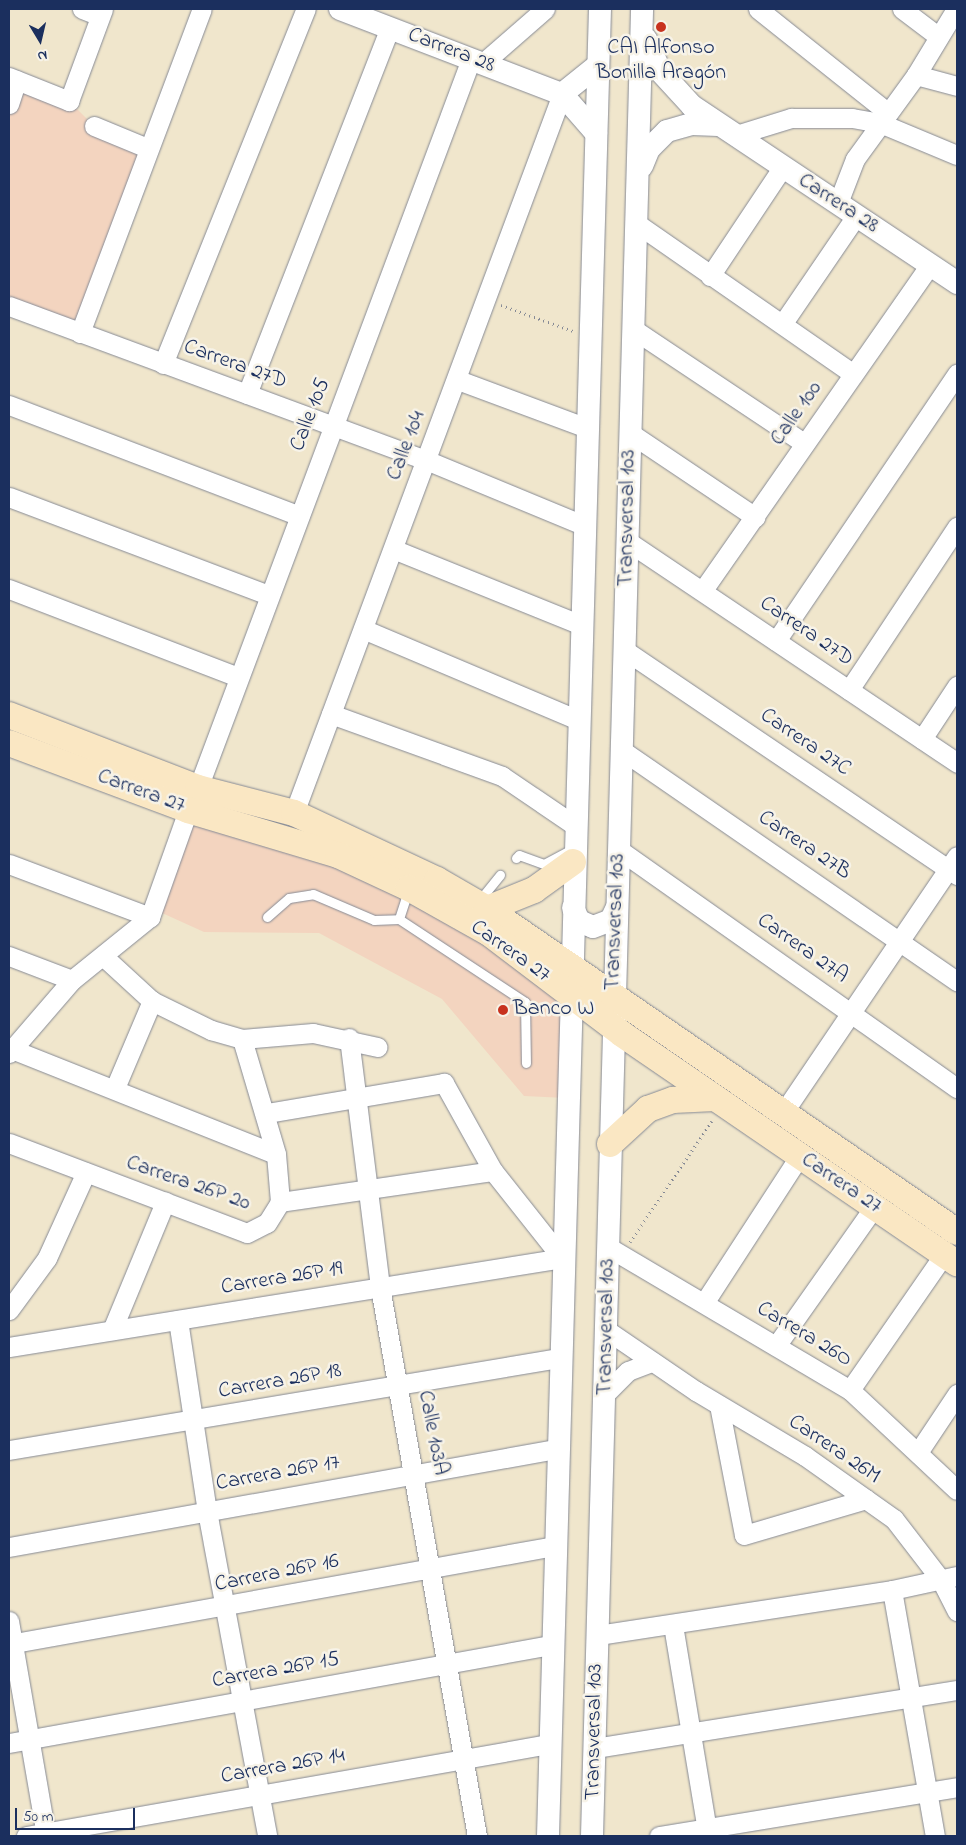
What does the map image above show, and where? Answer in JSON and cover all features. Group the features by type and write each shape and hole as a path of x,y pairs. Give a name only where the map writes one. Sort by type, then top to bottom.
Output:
{"main road":[{"name":"Carrera 27","path":"9,715 193,799 338,855 409,888 489,933 612,1027 951,1259"},
{"name":"Carrera 27","path":"9,743 193,799 294,814 367,844 482,906 957,1232"},
{"path":"482,906 534,890 573,855"},
{"path":"610,1144 648,1109 673,1100 720,1101"}],"street":[{"path":"9,104 13,79 69,100 101,12 82,9"},
{"path":"80,334 147,148 202,9"},
{"path":"163,364 306,9"},
{"name":"Carrera 28","path":"340,9 562,94 596,133"},
{"path":"477,61 545,9"},
{"name":"Transversal 103","path":"548,1836 556,1450 587,428 588,336 600,9"},
{"path":"758,9 883,118 957,155"},
{"path":"902,9 940,37"},
{"path":"838,204 855,159 916,75 956,9"},
{"name":"Carrera 28","path":"642,17 653,56 669,84 727,130 957,283"},
{"name":"Transversal 103","path":"592,1836 608,1331 614,1251 610,1144 612,1027 623,751 630,433 636,331 636,223 640,173 642,17"},
{"path":"247,394 390,28"},
{"name":"Calle 105","path":"150,917 332,426 477,61"},
{"path":"562,94 597,66"},
{"path":"916,75 957,86"},
{"name":"Calle 104","path":"294,814 392,549 488,300 562,94"},
{"path":"640,173 649,149 667,132 692,124 727,130 791,118 883,118"},
{"path":"94,126 147,148"},
{"path":"710,276 782,168"},
{"path":"783,323 856,216"},
{"path":"636,223 854,374"},
{"name":"Calle 100","path":"703,590 930,265"},
{"name":"Carrera 27D","path":"9,306 80,334 426,460 583,525"},
{"path":"636,331 804,443"},
{"path":"776,641 957,374"},
{"path":"458,380 587,428"},
{"path":"9,405 299,516"},
{"path":"630,433 755,517"},
{"path":"9,496 268,595"},
{"path":"849,690 957,527"},
{"name":"Carrera 27D","path":"627,541 703,590 957,763"},
{"path":"392,549 581,624"},
{"path":"9,589 238,677"},
{"path":"363,629 578,720"},
{"name":"Carrera 27C","path":"626,651 954,866"},
{"path":"922,739 957,686"},
{"path":"331,714 502,776 574,825"},
{"name":"Carrera 27B","path":"623,751 957,981"},
{"name":"Carrera 27A","path":"618,849 957,1088"},
{"path":"9,864 150,917 104,957 72,980 10,1050 114,1088 276,1154"},
{"path":"783,1113 898,940 954,866"},
{"path":"573,908 579,921 593,927 607,923 617,907"},
{"path":"9,956 72,980"},
{"path":"104,957 152,1001 211,1030 242,1039 307,1034 349,1038 377,1047"},
{"path":"114,1088 152,1001"},
{"name":"Calle 103A","path":"349,1038 380,1288 416,1474 449,1663 476,1836"},
{"path":"242,1039 266,1114 276,1154 280,1202"},
{"path":"266,1114 436,1083 449,1088 493,1171 562,1258"},
{"name":"Carrera 26P 20","path":"9,1144 247,1233 267,1223 280,1202 493,1171"},
{"path":"704,1302 800,1156"},
{"path":"9,1310 47,1258 86,1172"},
{"path":"112,1330 165,1202"},
{"path":"776,1346 874,1206"},
{"name":"Carrera 26O","path":"614,1251 704,1302 850,1390 919,1451 957,1490"},
{"name":"Carrera 26P 19","path":"9,1347 562,1258"},
{"path":"850,1390 951,1259"},
{"path":"178,1320 207,1511 266,1836"},
{"name":"Carrera 26M","path":"608,1331 652,1362 894,1519 950,1578 957,1611"},
{"name":"Carrera 26P 18","path":"9,1450 193,1421 559,1358"},
{"path":"606,1393 628,1371 652,1362"},
{"path":"919,1451 957,1394"},
{"path":"719,1405 744,1535 866,1500"},
{"name":"Carrera 26P 17","path":"9,1547 556,1450"},
{"name":"Carrera 26P 16","path":"11,1644 226,1608 554,1546"},
{"path":"598,1635 892,1590 950,1578"},
{"path":"892,1590 935,1836"},
{"path":"9,1622 18,1742 45,1834"},
{"path":"673,1625 708,1833"},
{"name":"Carrera 26P 15","path":"18,1742 551,1645"},
{"path":"595,1748 957,1690"},
{"name":"Carrera 26P 14","path":"26,1836 549,1744"},
{"path":"659,1836 708,1833 957,1786"}],"lane":[{"path":"516,858 519,855 544,864 573,855"},
{"path":"482,906 500,876"},
{"path":"399,919 409,888"},
{"path":"267,918 289,898 313,894 374,920 399,919 525,1002 526,1062"}],"path":[{"path":"488,300 588,336"},
{"path":"614,1251 720,1101"}],"shaded area":[{"path":"17,80 69,101 94,126 147,148 80,333 9,306 9,104"},
{"path":"188,810 338,855 561,989 566,1098 524,1096 442,999 319,933 204,932 151,908"}],"place":[{"name":"CAI Alfonso Bonilla Aragón","path":"661,27"},
{"name":"Banco W","path":"503,1010"}]}
